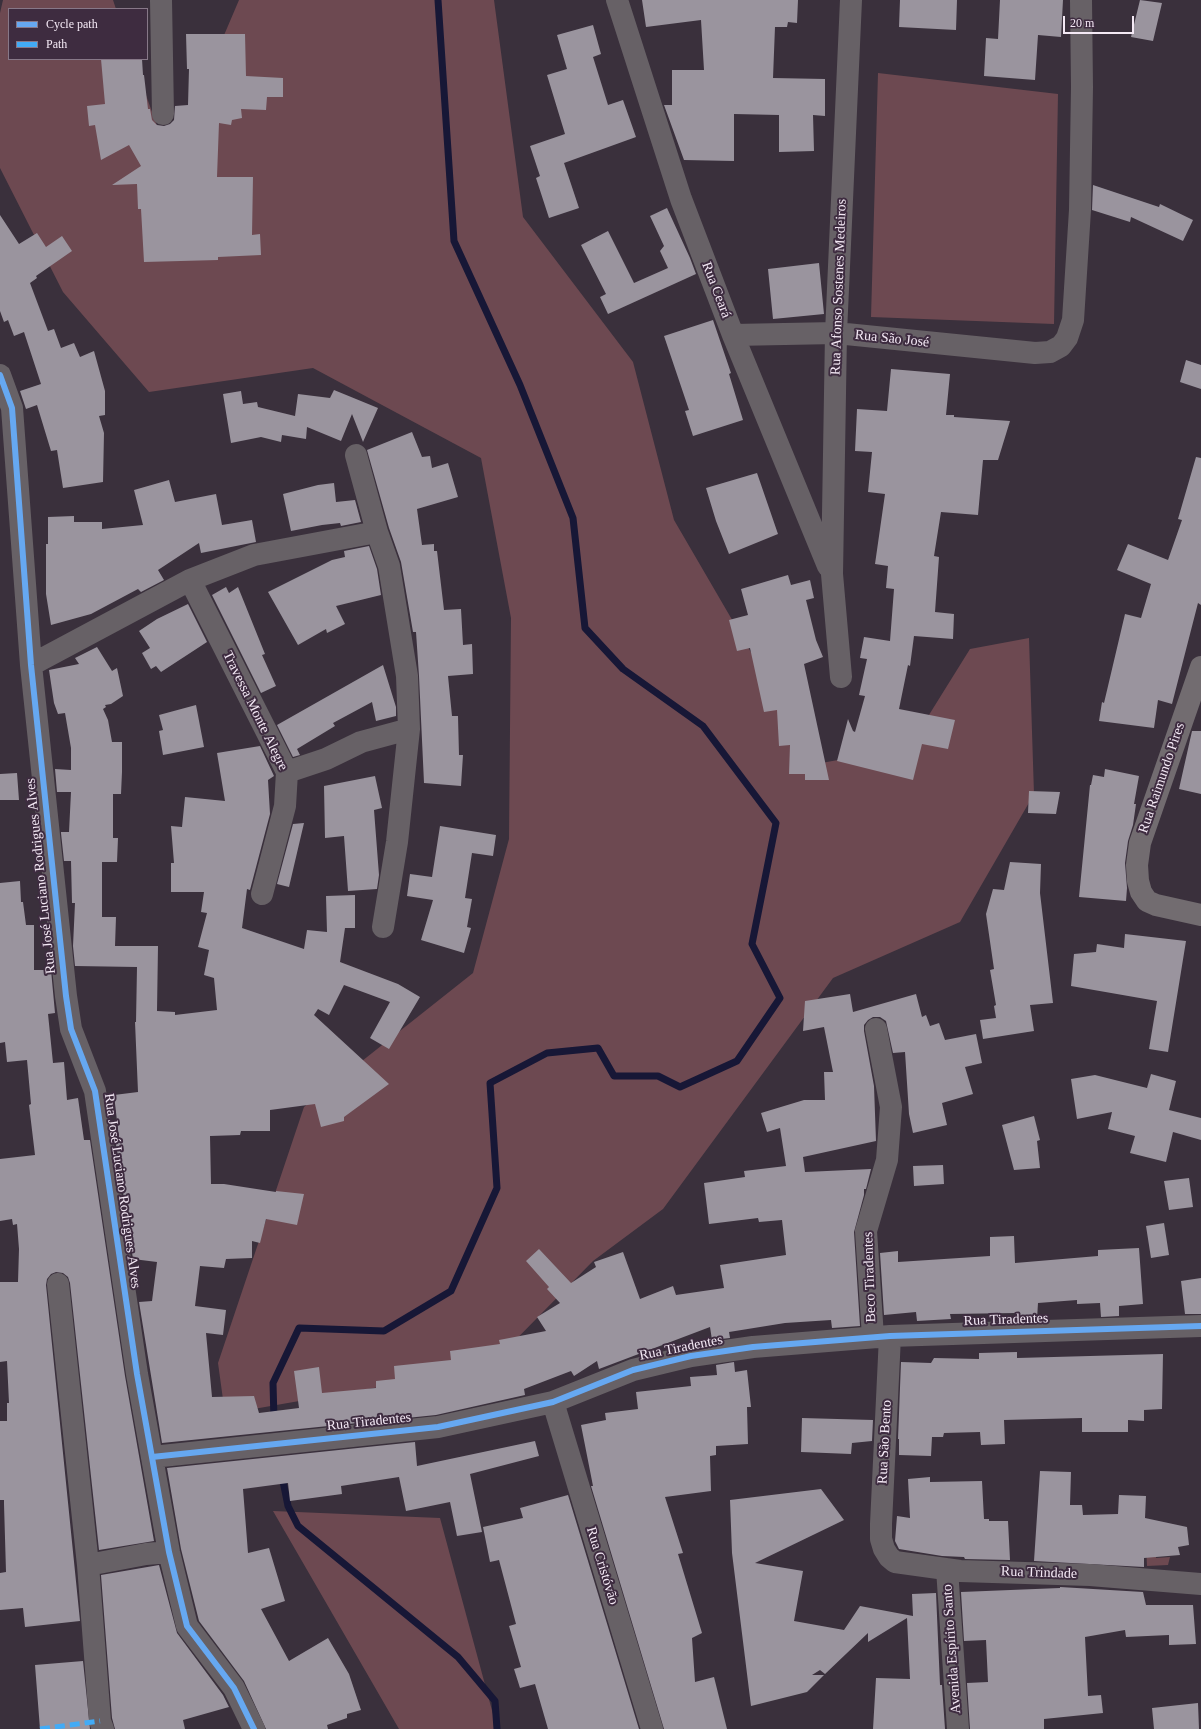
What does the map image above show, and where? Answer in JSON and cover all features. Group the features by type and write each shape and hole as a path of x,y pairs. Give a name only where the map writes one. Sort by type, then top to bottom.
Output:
{"street":[{"path":"161,0 163,114"},
{"name":"Rua Ceará","path":"617,0 681,199 733,335 832,574"},
{"name":"Rua Afonso Sostenes Medeiros","path":"832,574 836,333 851,0"},
{"name":"Rua São José","path":"733,335 836,333 1035,353 1050,352 1061,346 1067,338 1073,320 1080,202 1082,87 1080,0"},
{"name":"Rua José Luciano Rodrigues Alves","path":"0,375 12,408 31,665 66,996 71,1029 95,1090 136,1374 169,1552 187,1626 234,1688 254,1729"},
{"path":"356,455 376,532 389,566 407,676 409,729 396,842 383,927"},
{"path":"31,665 190,580 254,555 376,532"},
{"path":"832,574 841,677"},
{"name":"Travessa Monte Alegre","path":"190,580 287,772 284,806 262,894"},
{"name":"Rua Raimundo Pires","path":"1201,666 1140,843 1137,865 1138,880 1142,892 1148,901 1156,906 1201,915"},
{"path":"287,772 326,760 361,742 409,729"},
{"name":"Beco Tiradentes","path":"876,1029 891,1107 887,1160 866,1231 882,1337"},
{"path":"58,1284 88,1565 100,1721 103,1729"},
{"name":"Rua Tiradentes","path":"152,1457 438,1427 553,1402 633,1370 691,1356 753,1347 882,1337 1201,1326"},
{"name":"Rua São Bento","path":"882,1337 881,1539 884,1549"},
{"name":"Rua Cristóvão","path":"553,1402 652,1729"},
{"name":"Rua Trindade","path":"884,1549 889,1557 895,1562 947,1569 1090,1575 1201,1584"},
{"path":"88,1565 146,1554 169,1552"},
{"name":"Avenida Espírito Santo","path":"947,1569 958,1729"}],"shaded area":[{"path":"3,0 113,0 116,8 8,8 8,60 133,60 170,162 239,0 494,0 523,217 633,362 674,520 816,764 909,747 970,649 1029,638 1034,794 960,922 833,978 663,1209 593,1261 488,1368 225,1414 218,1363 304,1107 473,973 509,839 511,618 481,458 313,368 149,392 63,292 0,168 0,13"},
{"path":"878,73 1058,94 1054,324 871,317"},
{"path":"273,1511 440,1518 497,1729 399,1729"},
{"path":"1145,1525 1156,1548 1156,1558 1170,1557 1168,1565 1147,1566"}],"building":[{"path":"642,0 798,0 797,23 788,22 787,27 775,27 773,78 825,79 825,116 813,115 814,151 779,152 779,115 734,114 734,161 684,160 664,105 672,105 672,70 704,70 701,20 646,27"},
{"path":"900,0 957,0 956,30 899,27"},
{"path":"1000,0 1063,0 1061,37 1038,35 1035,80 984,76 986,38 998,39"},
{"path":"1140,0 1162,3 1153,41 1131,37"},
{"path":"593,25 601,54 593,57 608,105 623,100 636,137 564,163 579,208 549,218 536,178 540,176 530,146 565,134 547,75 567,69 557,35"},
{"path":"186,34 245,34 246,76 283,78 283,97 267,97 266,110 241,109 242,118 232,120 231,125 219,123 217,177 253,177 252,235 260,234 261,255 218,257 218,260 144,262 141,209 138,209 137,184 112,185 141,166 129,145 101,160 95,125 89,126 87,106 105,104 101,60 142,60 148,109 150,109 152,120 157,125 164,126 170,124 174,120 175,106 188,105 189,69 187,69"},
{"path":"1093,185 1159,207 1160,204 1193,220 1183,241 1131,217 1130,222 1092,210"},
{"path":"667,208 696,274 608,314 600,297 606,294 581,245 608,231 634,283 668,268 660,251 664,246 650,216"},
{"path":"0,215 19,244 37,233 46,247 62,236 72,251 36,276 37,278 30,283 48,331 54,329 61,348 74,343 80,357 94,351 105,391 105,415 99,416 104,433 103,482 63,488 57,450 51,451 37,405 26,409 20,391 41,384 24,332 14,336 8,320 4,322 0,311"},
{"path":"819,263 824,314 773,319 768,269"},
{"path":"713,320 731,373 729,374 743,420 693,436 685,411 689,410 664,336"},
{"path":"1186,360 1201,365 1201,389 1180,382"},
{"path":"891,369 950,374 946,415 954,415 954,417 1010,421 998,460 983,460 978,515 941,512 934,556 939,557 935,612 954,614 953,639 914,636 910,666 908,665 899,709 955,720 948,749 922,744 913,780 837,761 848,719 853,731 855,732 865,696 859,695 867,659 860,658 864,637 890,641 894,589 886,588 888,566 875,564 885,494 868,492 872,452 855,451 857,409 887,411"},
{"path":"334,390 378,408 363,442 352,414 341,441 307,427 306,439 282,435 281,442 261,437 231,443 223,394 241,391 243,404 257,402 258,407 295,416 298,394 330,398"},
{"path":"412,432 422,457 430,456 432,468 448,463 458,497 417,509 422,545 434,544 434,551 437,551 444,610 461,609 463,645 472,644 473,674 448,676 452,716 458,716 459,755 463,755 461,786 424,783 416,632 413,632 401,562 389,528 367,450"},
{"path":"1196,457 1201,458 1201,605 1198,603 1172,704 1158,700 1154,728 1099,721 1102,702 1104,703 1125,614 1141,618 1151,584 1117,570 1128,544 1168,560 1182,520 1178,519"},
{"path":"757,473 778,534 729,554 716,521 706,488"},
{"path":"169,480 175,502 216,494 222,525 252,520 256,542 201,553 199,543 158,570 164,580 141,592 138,589 91,614 51,625 46,594 46,544 48,544 48,517 74,516 74,522 102,522 102,529 143,525 134,490"},
{"path":"334,483 336,502 355,500 361,522 341,526 340,523 322,525 291,531 283,494 318,485"},
{"path":"369,546 377,569 381,595 336,606 345,624 327,633 326,629 298,645 268,592 332,560 345,557 344,551"},
{"path":"788,575 791,585 810,580 814,598 806,600 816,640 823,657 804,664 829,780 805,780 805,774 789,774 790,745 779,746 777,710 764,712 750,648 737,651 729,620 748,615 741,589"},
{"path":"226,587 229,593 238,587 265,654 262,655 276,686 261,693 212,595"},
{"path":"188,604 207,642 161,672 156,666 151,669 142,653 150,648 139,631 157,619"},
{"path":"97,647 112,671 117,668 123,696 111,704 105,705 106,707 103,709 108,720 112,742 122,742 122,772 121,794 113,794 113,838 118,838 117,862 102,862 102,917 116,917 115,946 158,946 157,1011 175,1012 175,1015 217,1010 214,978 204,975 209,950 198,947 207,913 201,912 204,892 171,892 171,863 174,863 171,826 182,827 185,797 225,801 217,753 260,746 274,776 268,780 270,814 250,890 247,889 242,928 304,949 307,930 327,932 326,896 355,895 355,928 345,928 340,962 398,984 420,997 389,1049 370,1038 390,1002 344,985 329,1015 318,1009 314,1015 389,1084 344,1117 344,1121 321,1127 315,1104 270,1110 270,1131 241,1131 240,1135 210,1136 211,1184 224,1184 276,1192 304,1194 297,1225 266,1219 260,1243 252,1241 252,1258 226,1259 224,1268 200,1266 195,1306 226,1310 223,1335 206,1333 212,1397 254,1396 259,1413 299,1408 294,1371 319,1367 322,1393 376,1388 376,1381 395,1379 394,1366 451,1360 450,1351 500,1344 499,1340 546,1331 537,1317 560,1303 547,1289 549,1287 526,1261 539,1249 571,1283 596,1267 594,1262 623,1252 640,1299 673,1286 676,1295 724,1288 720,1265 786,1255 782,1220 759,1222 758,1218 709,1224 704,1183 745,1177 744,1171 786,1166 780,1128 767,1132 761,1113 804,1100 825,1100 824,1072 833,1072 824,1027 803,1031 805,1001 850,994 853,1012 916,994 922,1017 926,1015 930,1026 939,1023 945,1040 976,1034 982,1063 965,1067 973,1094 942,1103 947,1125 913,1133 909,1114 905,1052 893,1053 886,1021 880,1017 873,1017 864,1025 864,1031 874,1086 876,1141 803,1157 805,1172 871,1169 866,1189 864,1189 864,1195 854,1232 860,1326 832,1328 831,1320 785,1323 729,1332 730,1338 712,1340 710,1327 599,1369 597,1361 574,1376 571,1371 524,1389 525,1395 436,1415 162,1443 139,1302 152,1301 157,1262 133,1259 115,1138 119,1138 114,1095 138,1092 135,1022 137,967 75,966 73,946 75,903 72,903 71,861 64,861 61,833 69,832 71,792 57,792 55,769 71,770 71,748 65,713 58,714 54,703 49,670 79,664 75,658"},
{"path":"383,665 396,707 396,716 376,721 372,702 333,723 335,726 297,749 300,755 293,757 277,725"},
{"path":"196,705 204,747 163,755 159,731 163,730 159,715"},
{"path":"1192,731 1201,731 1201,794 1179,789"},
{"path":"1105,769 1139,776 1134,804 1136,804 1133,825 1128,841 1125,863 1127,888 1126,901 1079,897 1090,785 1093,775 1104,777"},
{"path":"17,773 19,800 0,800 0,774"},
{"path":"375,776 382,808 374,810 379,875 377,889 348,891 344,836 325,838 324,786"},
{"path":"1029,791 1060,792 1056,814 1028,813"},
{"path":"304,823 289,887 277,884 293,824"},
{"path":"440,826 496,835 493,856 472,853 465,898 472,899 467,927 471,928 464,953 421,940 433,900 407,896 410,874 432,877"},
{"path":"1010,862 1041,864 1040,893 1053,1003 1030,1005 1034,1031 983,1039 980,1020 996,1018 994,1006 996,1005 990,970 994,969 986,914 993,889 1004,890"},
{"path":"20,881 21,902 23,902 26,925 34,925 34,970 51,970 55,1013 48,1014 53,1063 64,1062 67,1100 78,1098 84,1140 90,1140 125,1376 154,1541 99,1550 70,1283 68,1277 63,1273 56,1272 51,1274 47,1279 46,1285 80,1621 25,1627 23,1608 0,1610 0,1573 6,1572 4,1500 0,1500 0,1421 7,1421 7,1403 9,1403 7,1361 0,1362 0,1282 18,1282 19,1249 17,1224 13,1225 12,1219 0,1221 0,1159 35,1155 29,1105 31,1104 27,1060 7,1062 5,1042 0,1043 0,883"},
{"path":"1125,934 1186,941 1168,1052 1149,1049 1157,1001 1071,986 1074,954 1096,952 1097,944 1124,948"},
{"path":"1151,1074 1176,1081 1169,1110 1201,1118 1201,1140 1173,1132 1166,1162 1130,1153 1135,1136 1108,1129 1112,1112 1077,1119 1071,1079 1095,1075 1147,1088"},
{"path":"1034,1116 1040,1140 1037,1141 1040,1168 1014,1170 1002,1125"},
{"path":"943,1165 944,1184 914,1186 913,1166"},
{"path":"1189,1178 1193,1207 1169,1210 1164,1181"},
{"path":"1164,1223 1169,1255 1151,1258 1146,1226"},
{"path":"1014,1236 1015,1263 1098,1256 1098,1250 1139,1248 1143,1304 1119,1306 1119,1316 1101,1317 1100,1303 1077,1304 1077,1300 1038,1303 1037,1319 1016,1318 1016,1313 950,1314 951,1319 917,1321 916,1312 884,1315 880,1253 898,1251 898,1262 990,1256 990,1237"},
{"path":"1201,1278 1201,1314 1185,1314 1181,1281"},
{"path":"1017,1352 1017,1358 1163,1354 1162,1409 1144,1410 1144,1421 1128,1420 1128,1432 1082,1432 1082,1418 1004,1420 1005,1444 981,1445 980,1432 944,1433 943,1437 932,1437 931,1456 899,1455 898,1439 901,1362 931,1363 934,1358 979,1359 979,1353"},
{"path":"734,1362 735,1372 747,1370 751,1407 747,1407 748,1444 716,1446 716,1455 710,1456 711,1491 665,1497 683,1553 678,1554 702,1633 692,1638 695,1682 714,1677 727,1729 664,1729 591,1486 593,1486 581,1425 606,1420 605,1413 638,1409 636,1392 691,1386 690,1377 717,1375 716,1365"},
{"path":"802,1418 873,1420 872,1441 852,1443 851,1454 801,1452"},
{"path":"535,1441 539,1456 470,1474 482,1532 457,1536 450,1502 406,1511 399,1477 341,1486 342,1494 290,1501 288,1483 243,1489 248,1553 269,1548 285,1601 261,1609 289,1661 328,1638 349,1674 361,1710 347,1714 347,1718 327,1725 328,1729 266,1729 244,1681 199,1621 181,1549 167,1468 415,1442 417,1466"},
{"path":"1040,1471 1071,1472 1070,1505 1082,1505 1083,1515 1118,1514 1119,1495 1146,1496 1145,1518 1187,1527 1189,1545 1178,1547 1180,1555 1144,1558 1144,1567 1034,1561"},
{"path":"930,1477 930,1482 982,1481 984,1519 989,1519 989,1521 1008,1521 1010,1560 965,1559 964,1557 942,1556 899,1549 895,1541 897,1516 910,1518 908,1479"},
{"path":"821,1489 844,1520 755,1563 803,1571 794,1621 844,1630 860,1606 913,1616 912,1594 936,1593 940,1685 942,1685 945,1729 873,1729 876,1678 910,1679 907,1618 868,1642 868,1633 825,1674 820,1670 812,1675 824,1675 807,1692 751,1706 732,1553 730,1500"},
{"path":"568,1495 639,1729 548,1729 535,1684 520,1688 514,1669 521,1667 509,1626 516,1624 499,1560 490,1562 483,1527 523,1518 520,1508"},
{"path":"159,1565 177,1633 223,1695 229,1707 183,1720 185,1729 115,1729 112,1718 101,1575"},
{"path":"1060,1587 1143,1592 1146,1605 1193,1605 1196,1644 1169,1645 1169,1635 1126,1637 1125,1630 1085,1637 1088,1696 1101,1695 1103,1713 1044,1719 1044,1729 970,1729 967,1683 988,1682 986,1640 964,1641 961,1592"},
{"path":"83,1661 90,1729 40,1729 35,1665"},
{"path":"1198,1703 1199,1729 1154,1729 1152,1708"}],"waterway":[{"path":"274,1420 273,1383 299,1328 384,1331 451,1291 497,1188 490,1083 547,1053 598,1048 614,1076 658,1076 680,1087 737,1061 780,998 752,944 776,823 703,726 623,669 585,628 573,518 520,385 454,241 438,0"},
{"path":"282,1476 288,1506 298,1526 458,1657 495,1701 497,1729"}],"marked path":[{"path":"40,1729 100,1721"}],"cycle path":[{"path":"0,375 12,408 31,665 66,996 71,1029 95,1091 137,1374 169,1552 187,1626 234,1688 254,1729"},
{"path":"152,1457 438,1427 553,1402 633,1370 691,1356 753,1347 890,1336 1201,1326"}]}
